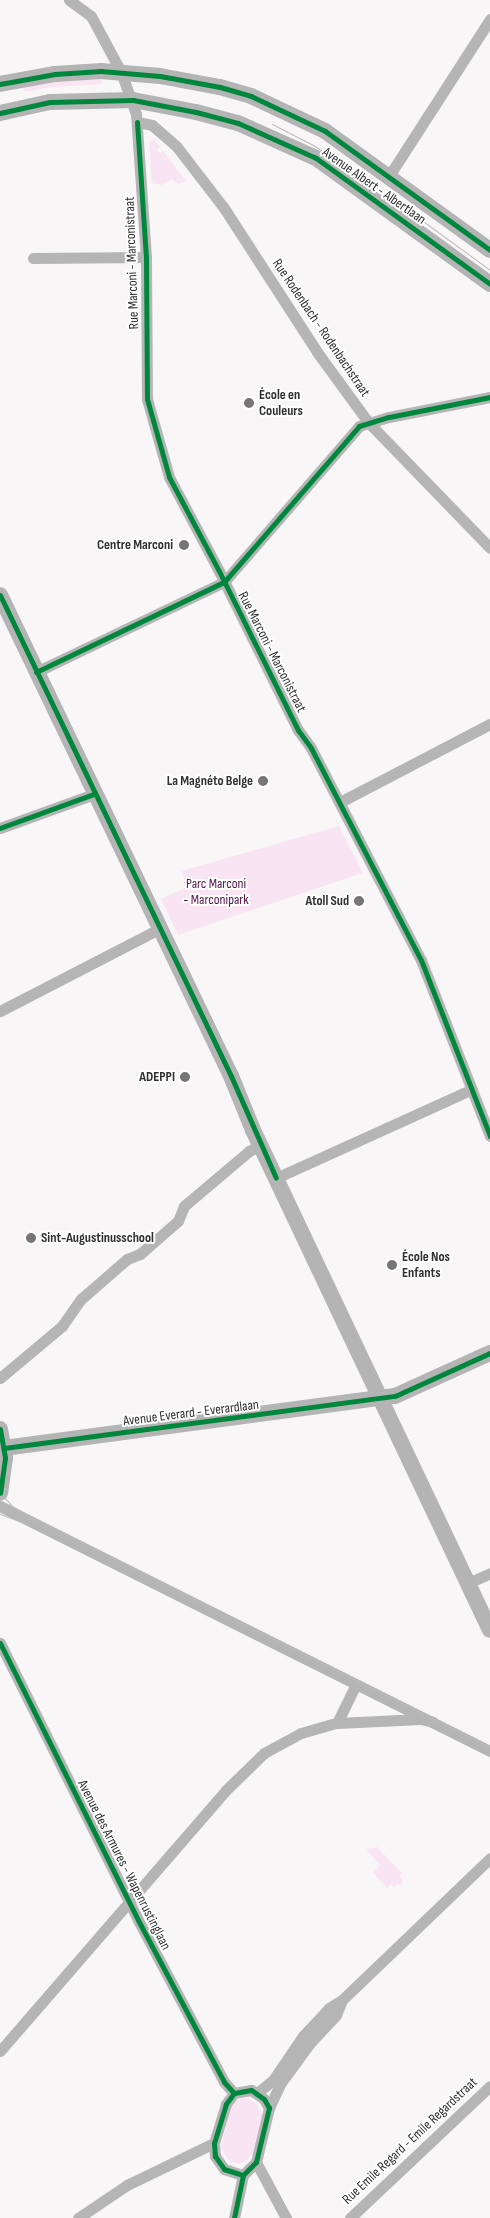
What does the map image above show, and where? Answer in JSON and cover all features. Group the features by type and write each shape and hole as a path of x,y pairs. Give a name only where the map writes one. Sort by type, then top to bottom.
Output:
{"main road":[{"name":"Avenue Albert - Albertlaan","path":"0,84 55,74 120,72 181,79 251,96 325,131 490,250"},
{"name":"Avenue Albert - Albertlaan","path":"0,113 50,102 133,100 196,112 238,123 316,158 490,284"},
{"path":"0,595 231,1076 260,1145 490,1630"},
{"name":"Avenue Everard - Everardlaan","path":"4,1448 380,1399 395,1396 490,1353"},
{"path":"0,1430 4,1448 4,1473 0,1493"}],"street":[{"path":"69,0 91,16 133,100"},
{"path":"389,176 490,19"},
{"name":"Rue Marconi - Marconistraat","path":"133,100 137,122 146,257 147,399 169,477 298,730 311,748 340,802 421,960 490,1136"},
{"name":"Rue Rodenbach - Rodenbachstraat","path":"137,122 152,126 177,147 224,208 316,352 368,422 490,548"},
{"path":"33,258 146,257"},
{"path":"36,672 224,582 359,426 368,422 490,397"},
{"path":"340,802 490,724"},
{"path":"0,828 94,794"},
{"path":"0,1011 159,929"},
{"path":"276,1178 472,1089"},
{"path":"0,1378 62,1326 82,1299 127,1259 140,1254 178,1221 184,1206 249,1150 260,1145"},
{"path":"0,1506 490,1751"},
{"path":"468,1583 490,1573"},
{"name":"Avenue des Armures - Wapenrustinglaan","path":"0,1643 130,1903 224,2082 234,2093"},
{"path":"337,1723 356,1684"},
{"path":"0,2051 226,1790 264,1753 301,1733 337,1723 421,1719 433,1722"},
{"path":"257,2093 273,2080 303,2036 323,2015 342,2000 490,1858"},
{"path":"234,2218 243,2175 256,2162 268,2108 280,2084 310,2043 336,2015 342,2000"},
{"name":"Rue Emile Regard - Emile Regardstraat","path":"350,2218 490,2086"},
{"path":"243,2175 224,2169 215,2156 214,2143 226,2104 234,2093 251,2090 264,2099 268,2108"},
{"path":"78,2218 127,2185 214,2143"},
{"path":"256,2162 286,2218"}],"green space":[{"path":"100,78 102,84 51,87 25,92 23,88 23,85"},
{"path":"154,139 160,147 157,150 160,153 163,151 186,181 178,184 172,179 161,185 152,183 149,142"},
{"name":"Parc Marconi - Marconipark","path":"339,826 363,873 178,935 161,899 187,887 182,871"},
{"path":"377,1847 402,1873 400,1876 403,1882 400,1886 398,1884 394,1887 391,1884 387,1888 373,1873 380,1865 366,1850"},
{"path":"241,2098 248,2098 258,2105 262,2116 252,2154 245,2162 239,2164 229,2161 221,2149 231,2106"}],"tram line":[{"path":"272,124 313,145 357,173 490,270"},
{"path":"0,1493 12,1506 28,1516 490,1747"},
{"path":"0,1514 28,1524"}],"cycle path":[{"path":"0,84 55,74 101,71 160,76 220,87 251,96 325,131 490,250"},
{"path":"0,113 50,102 133,100 196,112 238,123 316,158 490,284"},
{"path":"137,122 146,257 147,399 169,477 219,571 298,730 311,748 421,960 490,1136"},
{"path":"36,672 224,582 359,426 389,417 490,397"},
{"path":"0,595 231,1076 276,1178"},
{"path":"0,828 94,794"},
{"path":"4,1448 395,1396 490,1353"},
{"path":"0,1429 5,1458 0,1493"},
{"path":"0,1643 138,1920 224,2082 234,2093"},
{"path":"234,2218 243,2175 256,2162 269,2108 264,2099 251,2090 234,2093 226,2104 214,2143 215,2156 224,2169 243,2175"}],"place":[{"name":"École en Couleurs","path":"249,403"},
{"name":"Centre Marconi","path":"184,545"},
{"name":"La Magnéto Belge","path":"263,781"},
{"name":"Atoll Sud","path":"359,901"},
{"name":"ADEPPI","path":"185,1077"},
{"name":"Sint-Augustinusschool","path":"31,1238"},
{"name":"École Nos Enfants","path":"392,1265"}]}
